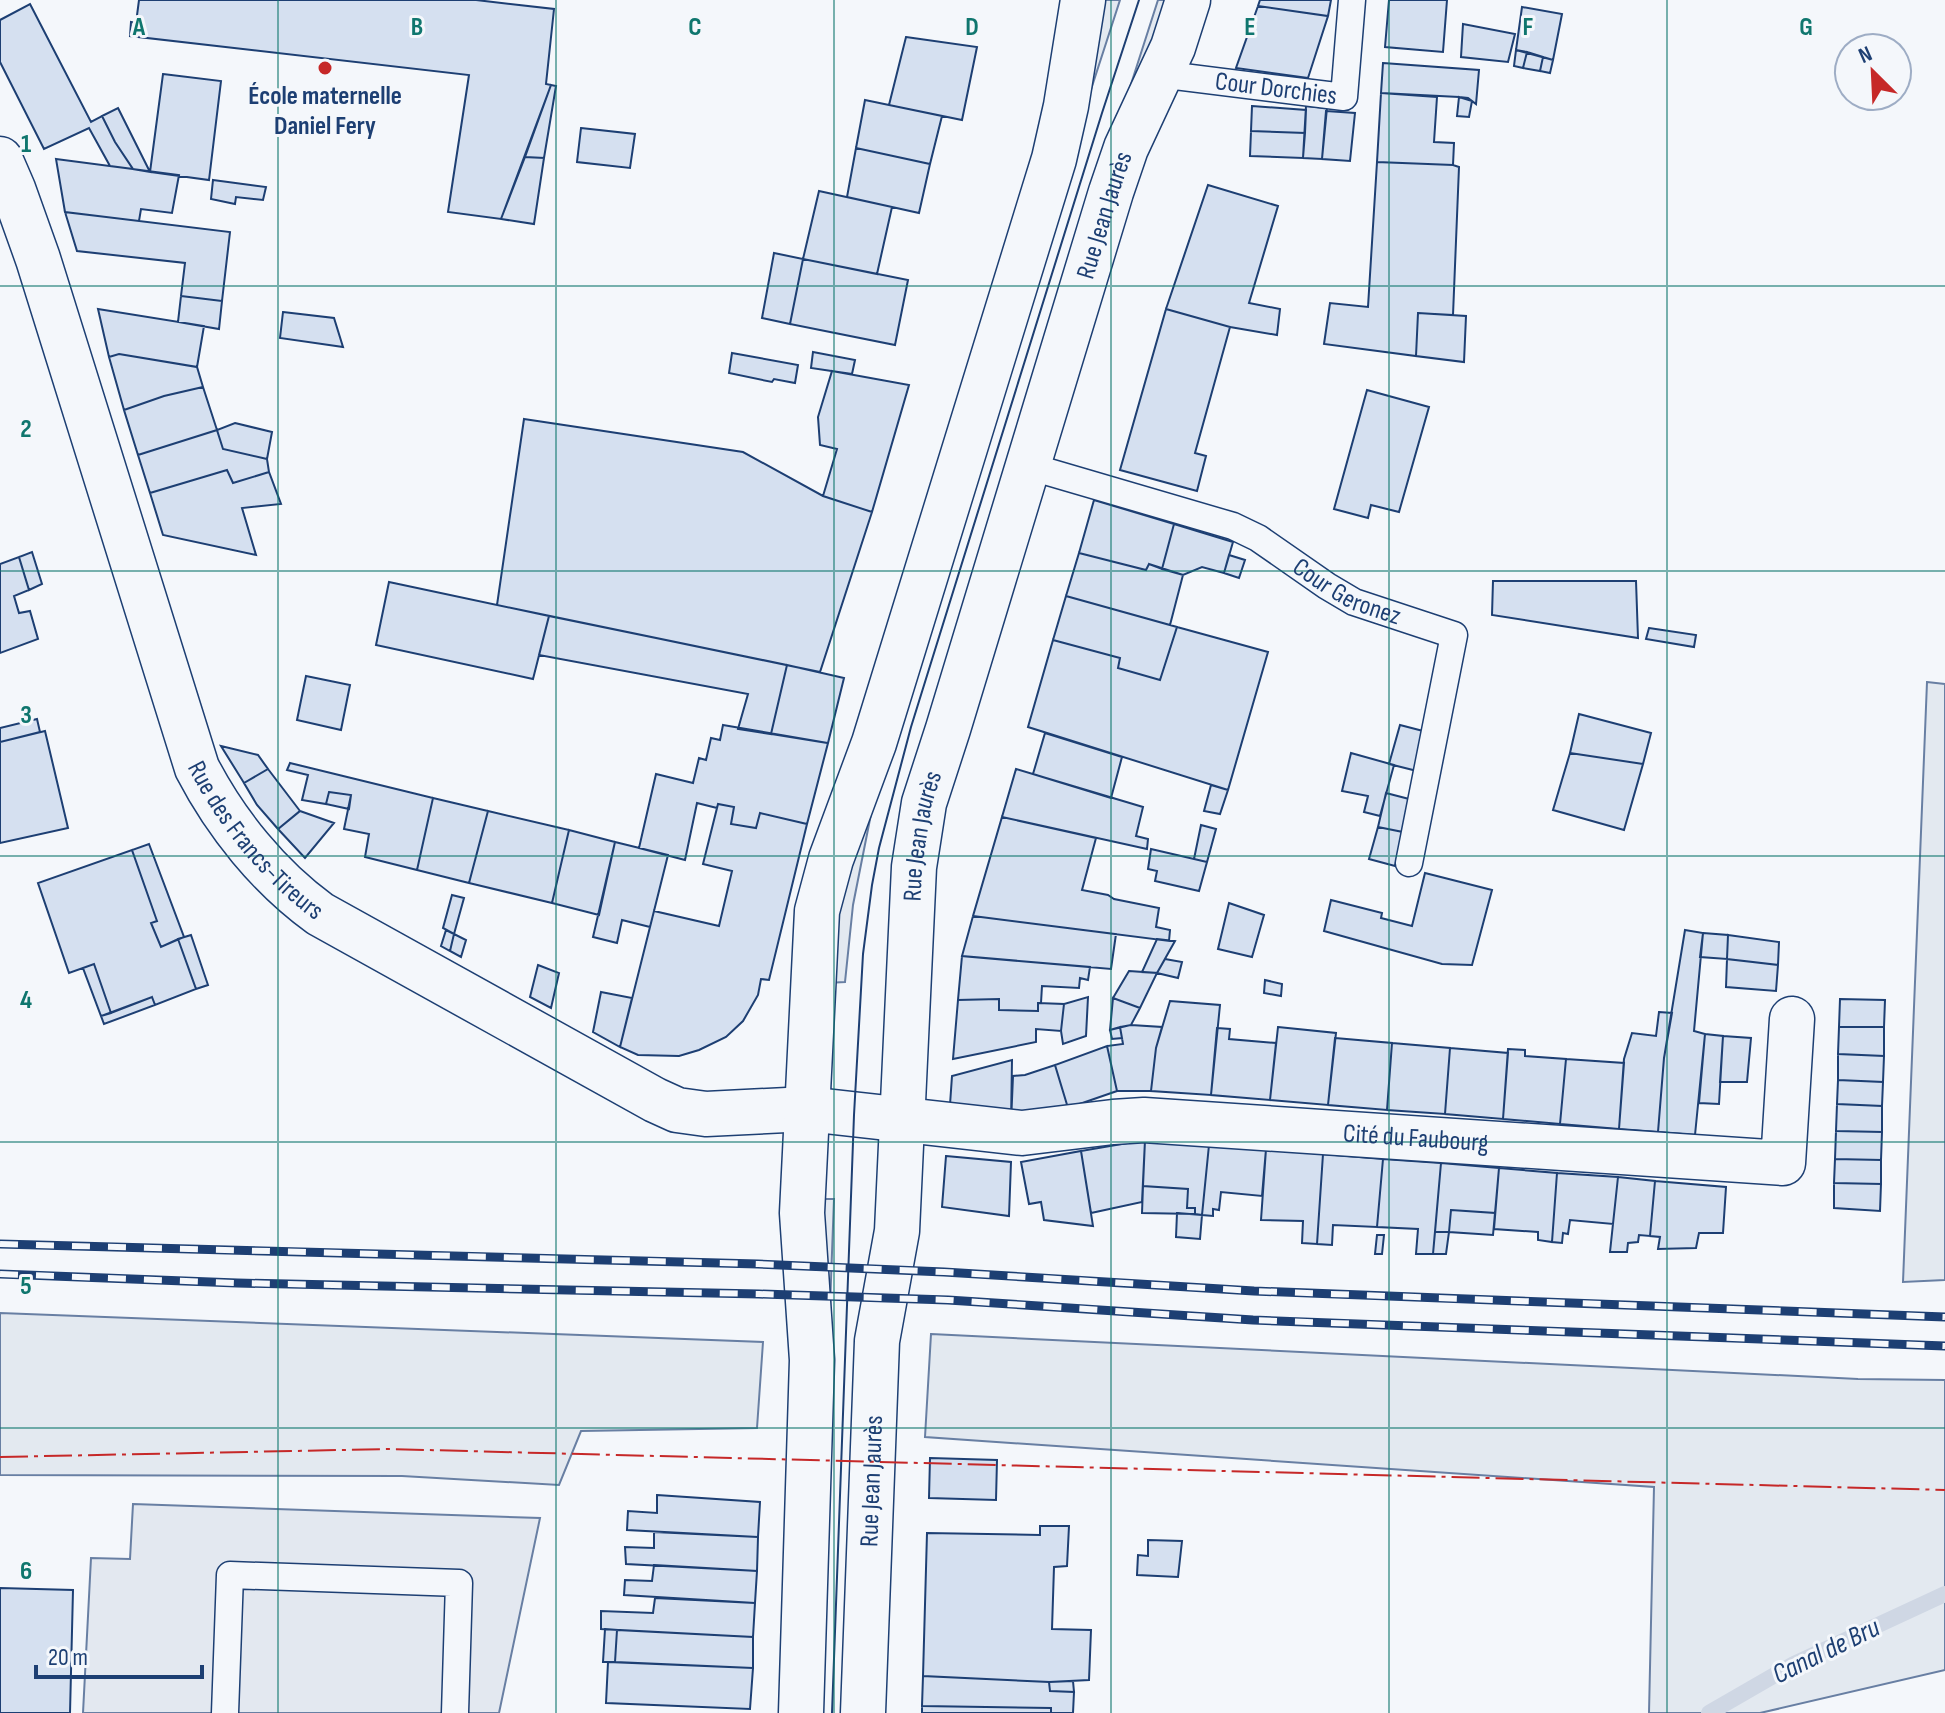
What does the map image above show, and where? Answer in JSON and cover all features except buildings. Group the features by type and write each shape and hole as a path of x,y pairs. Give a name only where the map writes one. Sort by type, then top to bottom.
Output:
{"main road":[{"path":"801,1713 812,1360 802,1224 817,911 831,859 874,743 1054,159 1083,0"},
{"name":"Rue Jean Jaurès","path":"863,1713 877,1341 895,1249 904,1120 914,867 924,803 1111,192 1126,148 1173,47 1188,0"},
{"name":"Rue des Francs-Tireurs","path":"0,159 38,259 197,768 219,808 268,868 320,914 677,1110 732,1114 807,1109 904,1120"},
{"name":"Cité du Faubourg","path":"904,1120 1022,1133 1144,1120 1783,1163 1792,1019"}],"lane":[{"name":"Cour Dorchies","path":"1159,74 1344,97 1352,0"},
{"name":"Cour Geronez","path":"1028,466 1233,526 1258,538 1354,602 1454,635 1409,863"},
{"path":"225,1713 230,1575 459,1583 455,1713"}],"shaded area":[{"path":"1100,0 1120,0 1086,105"},
{"path":"1158,0 1170,0 1124,106"},
{"path":"1927,682 1945,684 1945,1280 1903,1282"},
{"path":"874,799 853,905 845,982 826,983 832,925"},
{"path":"815,1199 834,1199 829,1334"},
{"path":"0,1313 763,1342 757,1428 581,1431 559,1485 402,1476 0,1475"},
{"path":"931,1334 1858,1379 1945,1380 1945,1670 1760,1713 1649,1713 1654,1487 925,1437"},
{"path":"133,1504 540,1518 499,1713 83,1713 91,1558 130,1559"}],"waterway":[{"name":"Canal de Bru","path":"1709,1713 1794,1664 1945,1594"}],"tram line":[{"path":"832,1713 854,1115 863,954 872,885 911,727 1139,0"}],"railway":[{"path":"0,1244 758,1264 1254,1291 1945,1317"},
{"path":"0,1274 237,1283 948,1300 1253,1320 1945,1346"}],"power":[{"path":"0,1457 390,1449 1945,1490"}],"place":[{"name":"École maternelle Daniel Fery","path":"325,68"}]}
